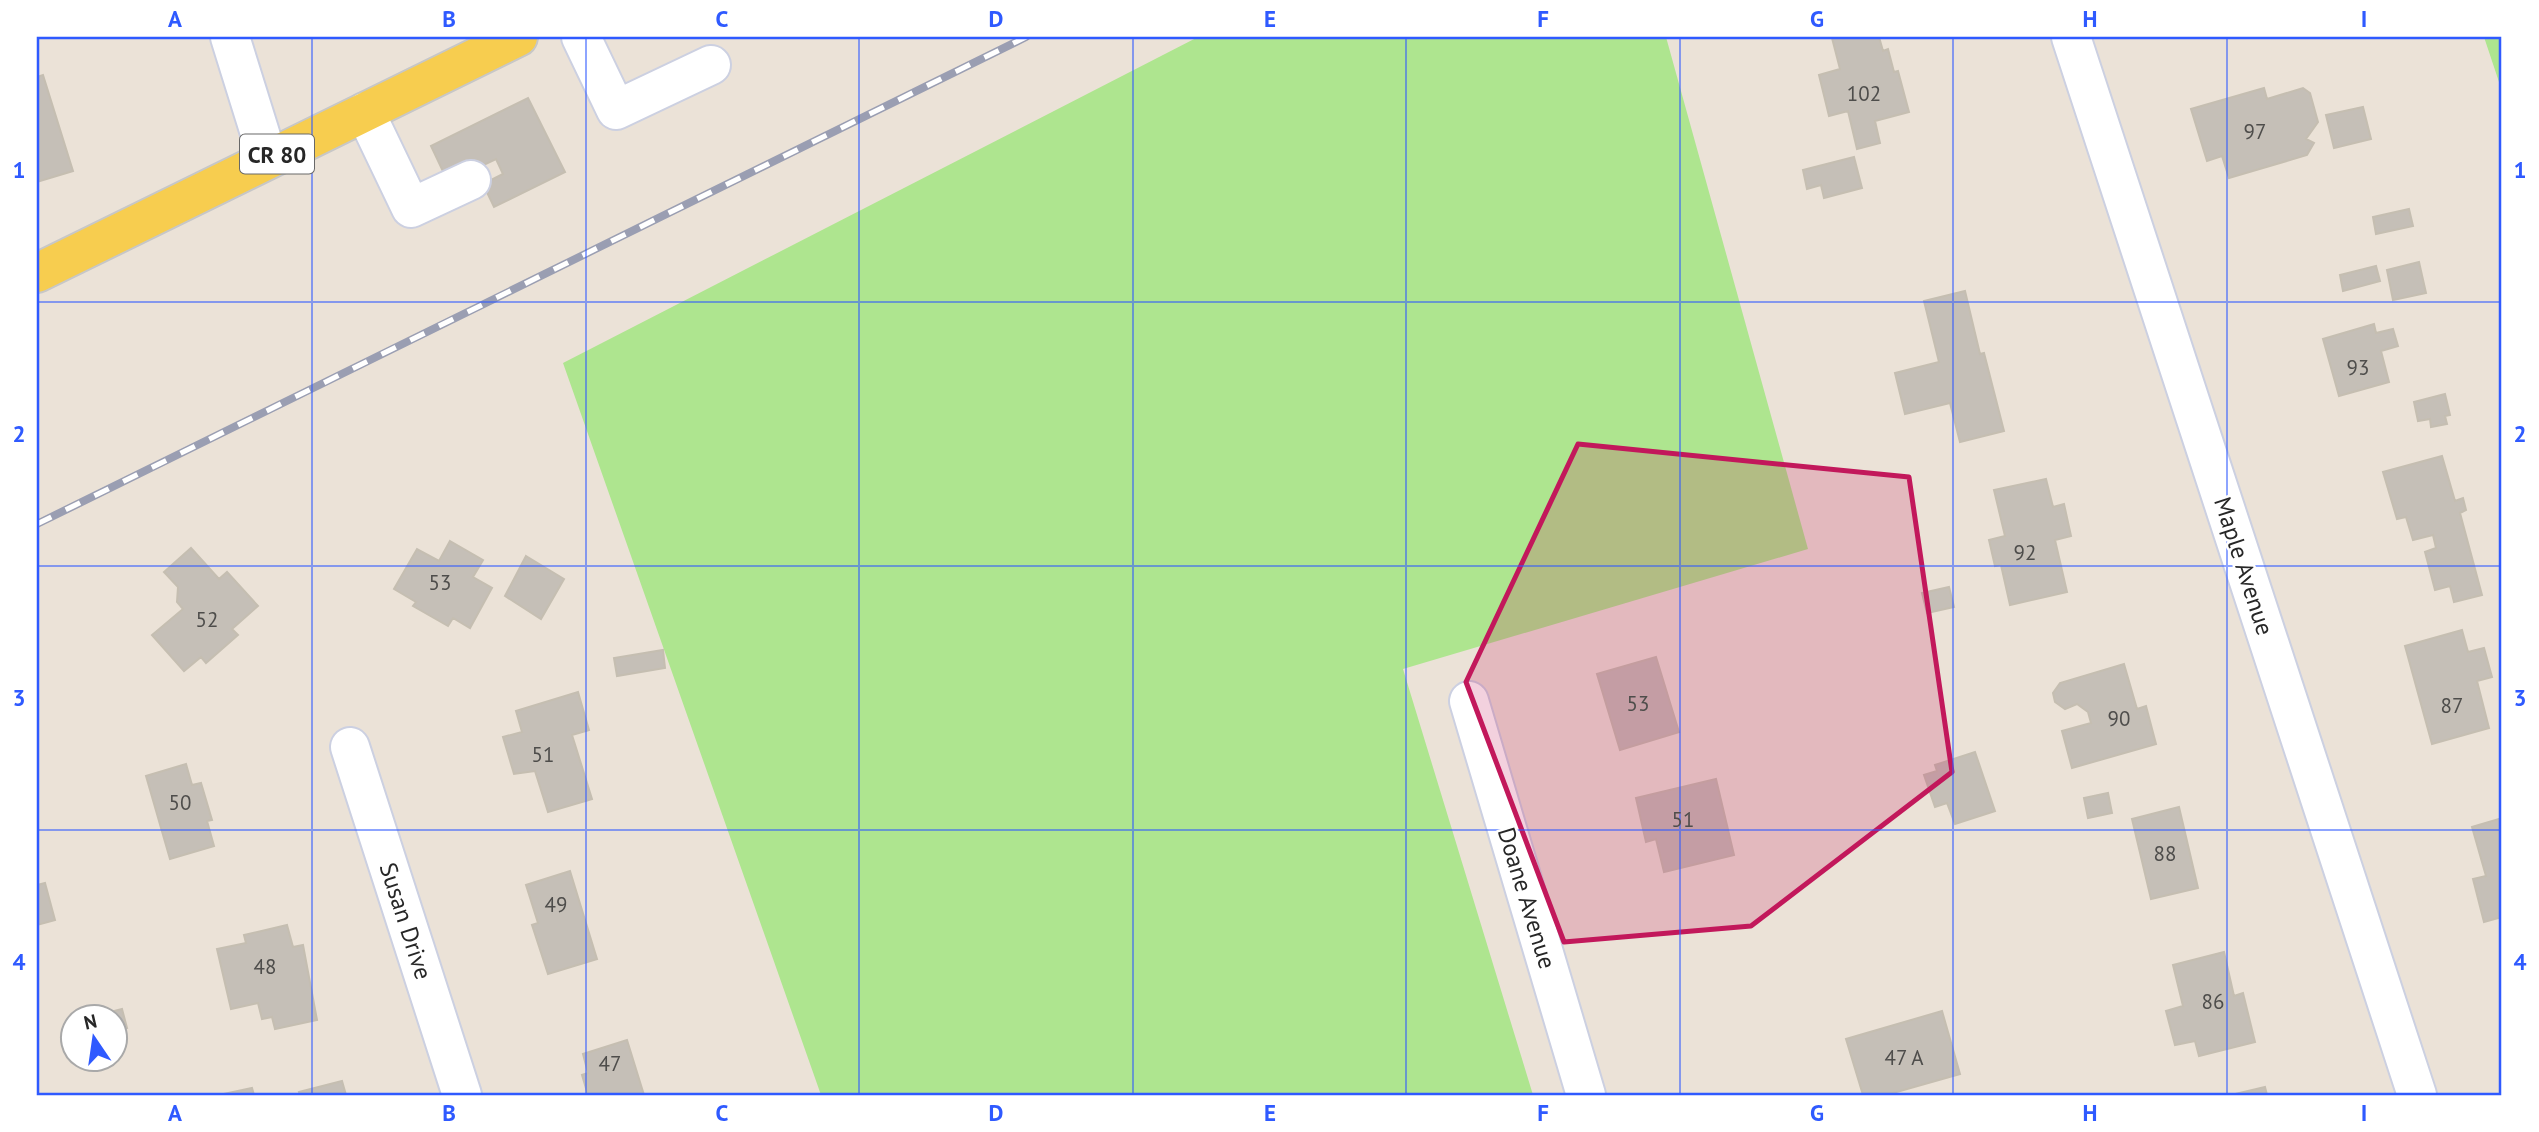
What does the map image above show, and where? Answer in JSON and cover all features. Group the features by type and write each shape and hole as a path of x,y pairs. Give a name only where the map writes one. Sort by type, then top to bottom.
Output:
{"main road":[{"name":"CR 80","path":"37,273 518,37"}],"street":[{"path":"230,37 268,159"},
{"path":"581,37 616,110 711,65"},
{"name":"Maple Avenue","path":"2071,37 2417,1095"},
{"path":"365,112 411,208 471,180"},
{"name":"Doane Avenue","path":"1469,701 1586,1095"},
{"name":"Susan Drive","path":"350,747 462,1095"}],"highlighted area":[{"path":"1578,444 1909,477 1952,772 1751,926 1564,942 1466,682"}],"green space":[{"path":"1198,37 1666,37 1808,549 1403,669 1533,1095 821,1095 563,363"},
{"path":"2484,37 2502,37 2502,91"}],"building":[{"path":"1879,37 1883,51 1888,49 1894,72 1898,71 1909,112 1875,121 1880,143 1857,149 1848,111 1829,116 1819,75 1840,69 1832,38"},
{"path":"43,75 73,171 37,182 37,77"},
{"path":"2264,88 2267,99 2303,88 2310,93 2318,122 2306,139 2314,143 2307,155 2229,178 2222,156 2207,161 2191,109"},
{"path":"528,98 565,172 494,207 483,184 503,174 496,159 448,182 431,146"},
{"path":"2363,107 2371,139 2334,148 2326,115"},
{"path":"1854,157 1862,188 1824,198 1821,185 1807,189 1803,170"},
{"path":"2409,209 2413,226 2376,234 2373,217"},
{"path":"2419,262 2426,293 2393,300 2387,270"},
{"path":"2376,266 2380,281 2343,291 2340,275"},
{"path":"1965,291 1980,354 1984,353 2004,431 1960,442 1950,403 1905,414 1895,373 1939,362 1924,301"},
{"path":"2374,324 2376,333 2393,329 2398,346 2381,351 2389,382 2339,396 2323,339"},
{"path":"2445,394 2450,415 2445,416 2447,424 2431,427 2430,419 2418,421 2414,402"},
{"path":"2442,456 2455,501 2463,498 2466,510 2460,513 2482,595 2454,602 2450,586 2435,590 2425,552 2436,548 2433,535 2413,540 2406,517 2397,519 2383,472"},
{"path":"2046,479 2053,507 2064,504 2071,536 2055,540 2067,592 2010,605 2001,565 1995,566 1989,540 2005,536 1994,490"},
{"path":"450,541 483,560 473,577 492,588 470,628 453,618 448,626 413,606 416,602 394,589 417,549 439,561"},
{"path":"191,548 219,579 227,572 258,606 232,629 238,635 206,663 201,657 184,671 152,635 183,609 177,602 178,587 164,572"},
{"path":"526,556 564,579 541,619 505,596"},
{"path":"1949,587 1954,607 1927,613 1922,593"},
{"path":"2462,630 2468,652 2484,648 2492,677 2477,681 2489,728 2432,744 2405,646"},
{"path":"663,650 665,668 617,676 614,658"},
{"path":"1656,657 1679,732 1620,750 1597,674"},
{"path":"2124,664 2137,709 2146,706 2156,744 2072,768 2062,731 2091,723 2088,712 2077,704 2065,709 2055,702 2053,693 2060,683"},
{"path":"578,692 589,730 572,735 592,799 548,812 535,771 514,774 503,737 522,732 516,711"},
{"path":"1975,752 1995,811 1955,824 1947,803 1935,807 1924,775 1937,771 1935,765"},
{"path":"186,764 192,785 201,783 212,820 207,821 214,846 170,859 146,776"},
{"path":"1716,779 1734,855 1664,872 1656,839 1646,842 1636,798"},
{"path":"2108,793 2112,813 2088,818 2084,798"},
{"path":"2179,807 2198,888 2151,899 2132,819"},
{"path":"2502,818 2502,917 2484,922 2473,879 2486,876 2472,827"},
{"path":"570,871 597,959 548,974 532,925 538,923 526,885"},
{"path":"45,883 55,920 37,925 37,885"},
{"path":"287,925 293,947 303,945 317,1020 275,1029 272,1017 262,1019 258,1003 231,1009 217,949 246,943 244,935"},
{"path":"2224,952 2234,996 2243,993 2255,1042 2199,1056 2195,1041 2175,1045 2166,1011 2183,1006 2173,965"},
{"path":"1942,1011 1960,1074 1886,1095 1863,1095 1846,1039"},
{"path":"627,1040 644,1095 588,1095 582,1075 588,1073 583,1054"},
{"path":"342,1081 346,1095 300,1095 299,1092"},
{"path":"2265,1087 2267,1095 2231,1095"},
{"path":"252,1088 254,1095 219,1095"}],"railway":[{"path":"37,524 1026,37"}]}
